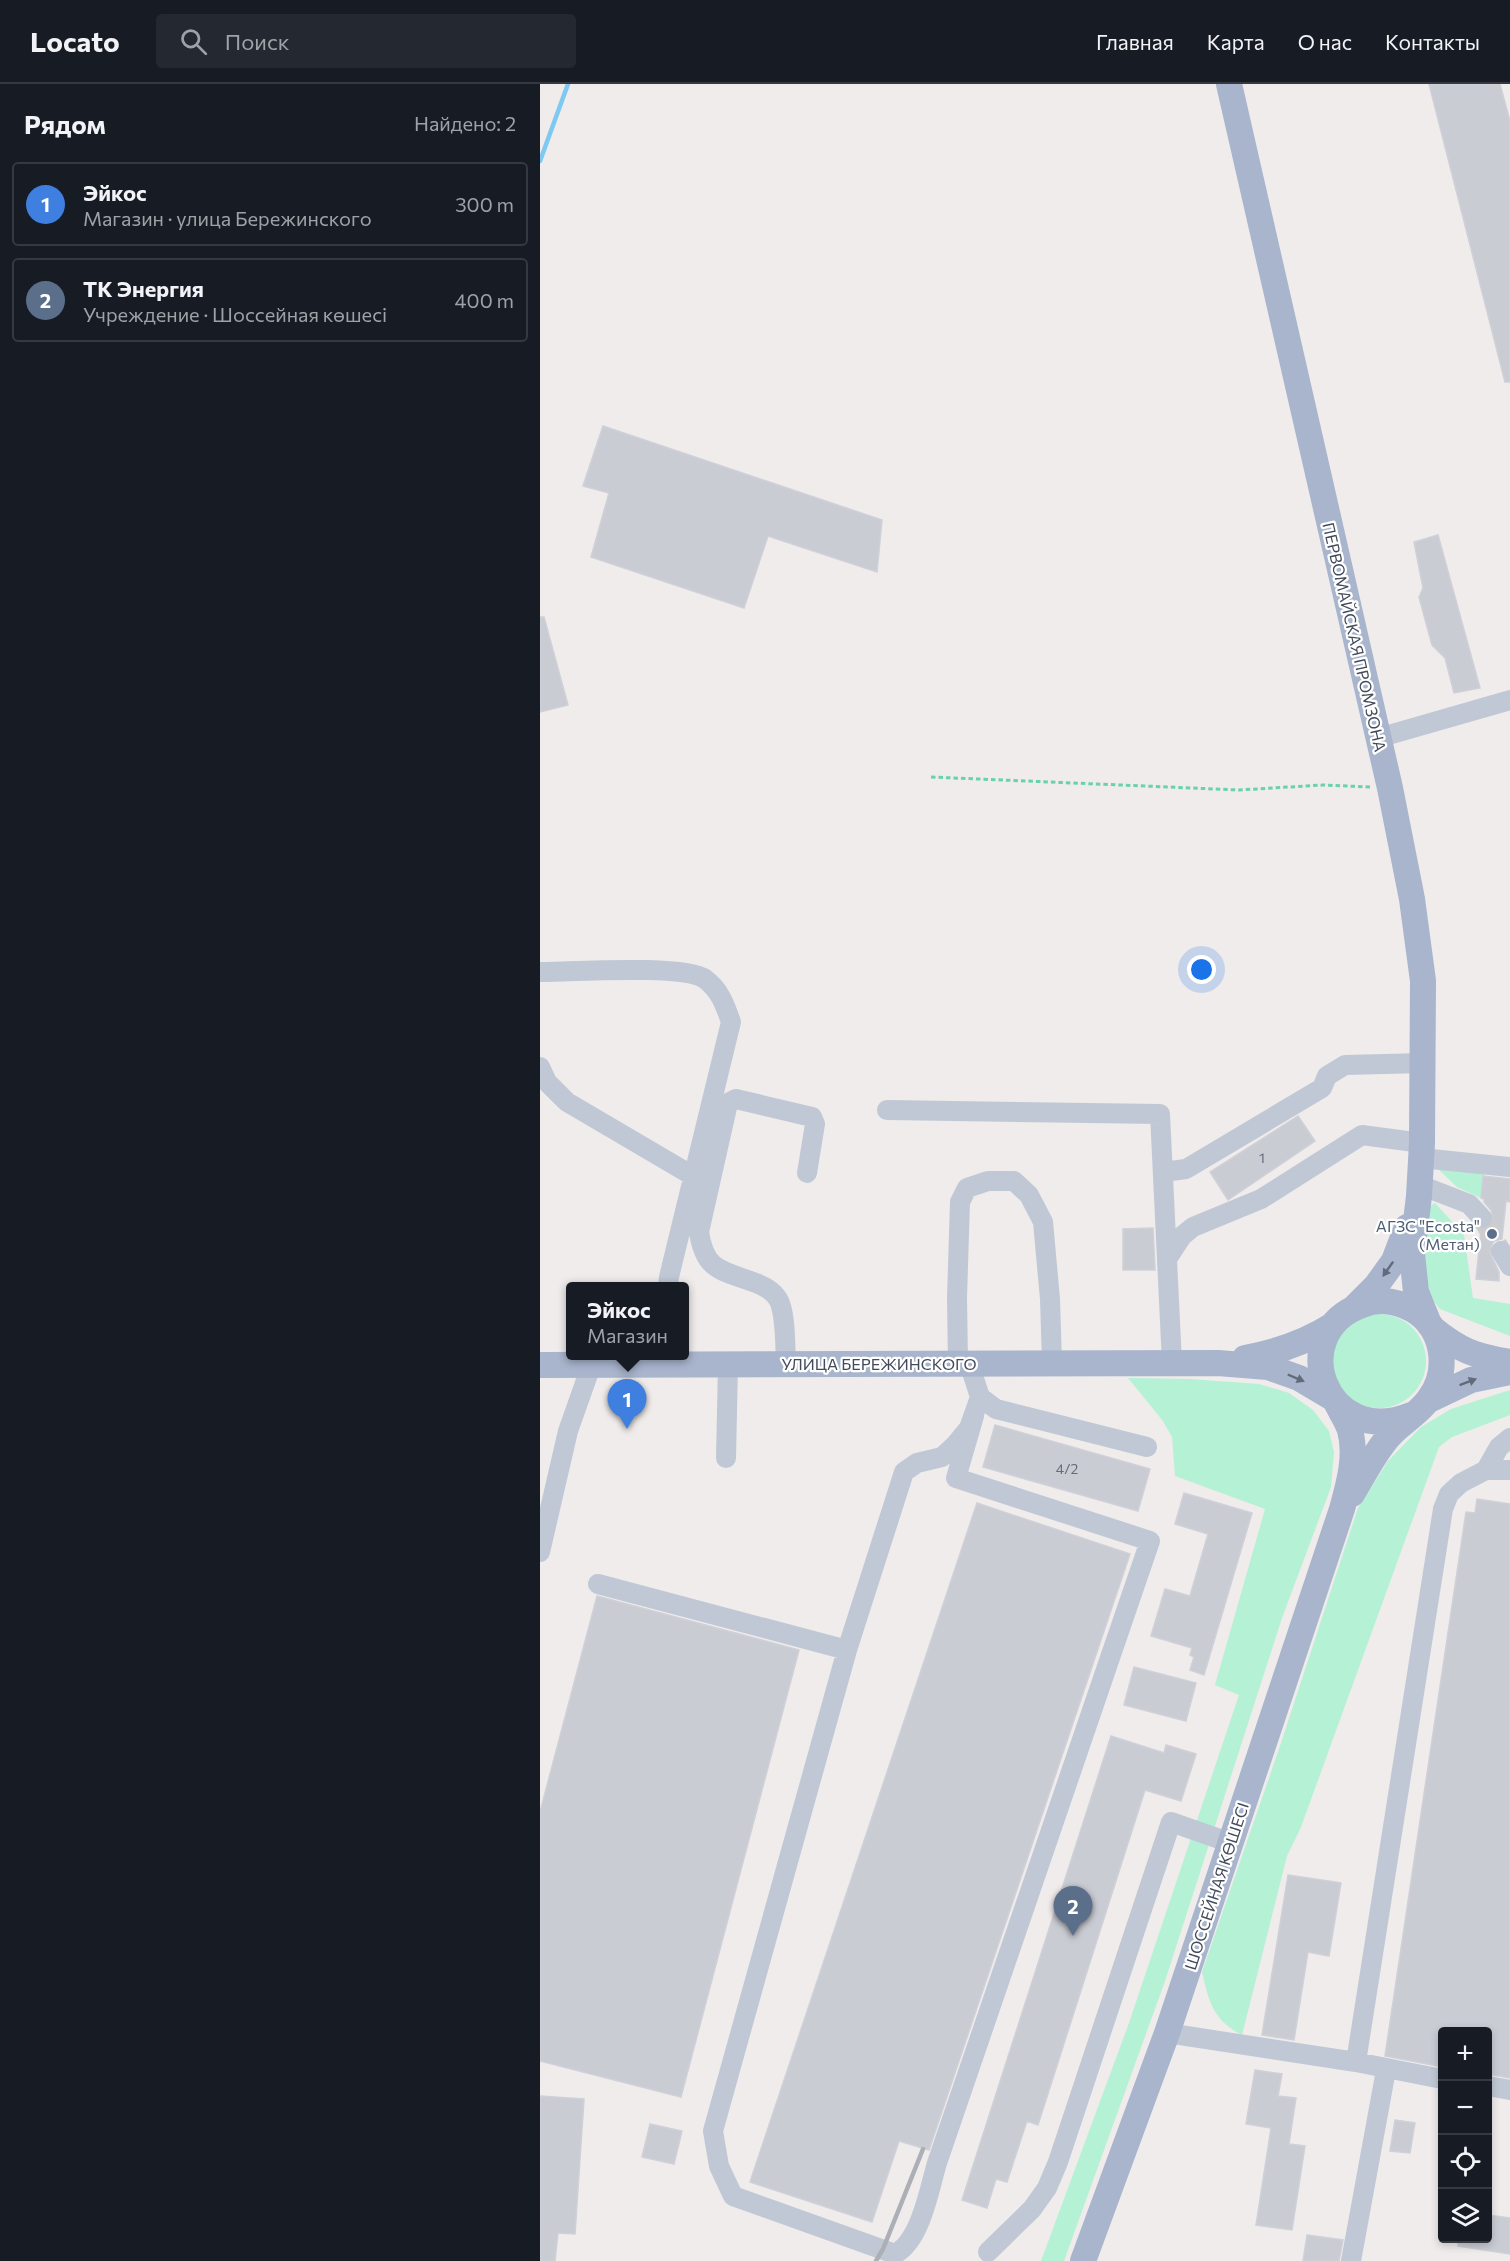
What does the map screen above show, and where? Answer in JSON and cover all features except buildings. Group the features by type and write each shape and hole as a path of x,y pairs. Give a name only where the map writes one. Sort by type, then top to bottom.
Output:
{"main road":[{"name":"ПЕРВОМАЙСКАЯ ПРОМЗОНА","path":"1228,84 1390,788 1412,899 1423,981 1424,1063 1419,1191"},
{"path":"1342,1509 1351,1476 1350,1429 1322,1376 1320,1363 1326,1336 1339,1318 1355,1307 1376,1286 1394,1261 1419,1191"},
{"path":"1342,1509 1387,1438 1420,1408 1436,1388 1442,1362 1441,1348 1416,1292 1412,1254 1419,1191"},
{"path":"1355,1307 1378,1301 1389,1301 1411,1309 1453,1345 1477,1356 1510,1362"},
{"path":"1218,1363 1289,1348 1333,1325"},
{"name":"УЛИЦА БЕРЕЖИНСКОГО","path":"540,1365 591,1365 668,1360 728,1364 1218,1363"},
{"path":"1218,1363 1268,1367 1299,1378 1359,1419 1372,1422 1385,1422 1420,1408 1471,1380 1510,1372"},
{"name":"ШОССЕЙНАЯ КӨШЕСІ","path":"1083,2261 1167,2032 1342,1509"}],"lane":[{"path":"1378,738 1510,700"},
{"path":"540,972 671,970 704,978 721,994 731,1022 669,1282"},
{"path":"1163,1172 1186,1169 1322,1088 1327,1076 1345,1065 1424,1063"},
{"path":"540,1067 547,1082 567,1102 693,1176"},
{"path":"786,1363 779,1300 770,1289 713,1267 701,1249 699,1232 728,1103 736,1099 812,1117 815,1124 807,1173"},
{"path":"887,1110 1160,1114 1172,1363"},
{"path":"1167,1259 1182,1236 1193,1227 1261,1199 1362,1135 1422,1150 1510,1167"},
{"path":"977,1407 956,1444 942,1457 917,1463 904,1472 848,1650 713,2130 719,2166 733,2196 895,2254 906,2248 923,2213 937,2163 1150,1541 956,1478 977,1407 964,1363 957,1305 960,1202 967,1188 988,1181 1014,1181 1029,1195 1043,1222 1050,1299 1052,1363"},
{"path":"1419,1191 1470,1204 1482,1218"},
{"path":"726,1458 728,1364"},
{"path":"540,1552 568,1431 591,1365"},
{"path":"977,1407 996,1409 1147,1447"},
{"path":"1486,1470 1499,1447 1510,1438"},
{"path":"1356,2062 1443,1509 1449,1494 1461,1483 1486,1470 1510,1470"},
{"path":"598,1584 848,1650"},
{"path":"988,2252 1032,2209 1047,2188 1058,2162 1172,1822 1231,1843"},
{"path":"1167,2032 1356,2062 1386,2070 1438,2078"},
{"path":"1351,2261 1386,2070"},
{"path":"1492,2087 1510,2090"}],"path":[{"path":"931,777 1239,790 1323,785 1390,788"}],"green space":[{"path":"1437,1168 1484,1174 1481,1198 1457,1187"},
{"path":"1435,1203 1464,1235 1473,1298 1510,1304 1510,1336 1440,1309 1423,1288 1427,1208"},
{"path":"1379,1314 1397,1317 1412,1328 1423,1343 1426,1361 1423,1379 1412,1394 1397,1405 1379,1408 1361,1405 1346,1394 1335,1379 1332,1361 1335,1343 1346,1328 1361,1317"},
{"path":"1128,1378 1190,1379 1259,1384 1289,1393 1313,1410 1329,1431 1334,1452 1331,1487 1282,1618 1165,1981 1064,2261 1041,2261 1129,2023 1239,1695 1215,1685 1265,1509 1175,1476 1172,1437 1163,1421"},
{"path":"1510,1390 1510,1415 1452,1437 1439,1447 1301,1827 1287,1856 1242,2035 1218,2016 1210,2001 1202,1972 1280,1746 1358,1508 1388,1461 1421,1427 1451,1409"}],"waterway":[{"path":"540,161 568,84"}],"tunnel":[{"path":"1482,1218 1501,1251"}],"railway":[{"path":"876,2261 883,2249 923,2149"}],"place":[{"name":"АГЗС \"Ecosta\" (Метан)","path":"1492,1234"},
{"name":"Эйкос","path":"627,1429"},
{"name":"ТК Энергия","path":"1073,1936"}]}
